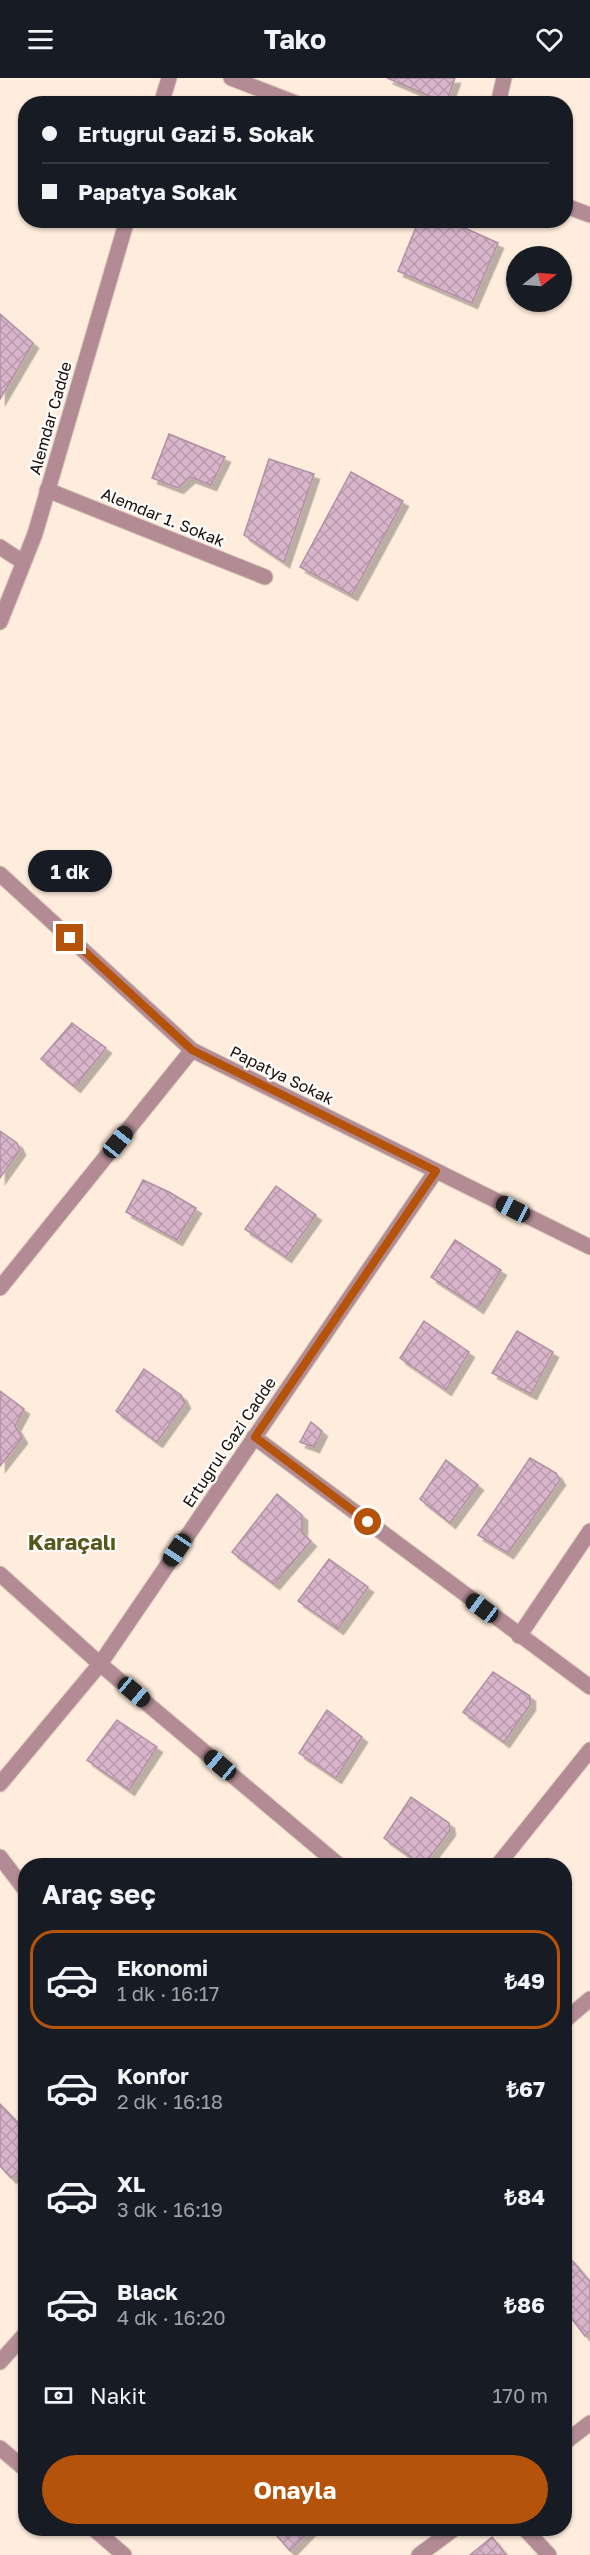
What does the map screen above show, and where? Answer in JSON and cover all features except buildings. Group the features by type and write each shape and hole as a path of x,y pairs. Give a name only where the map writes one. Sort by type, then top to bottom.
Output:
{"street":[{"path":"163,96 169,78"},
{"path":"231,78 277,96"},
{"path":"500,96 504,78"},
{"path":"573,209 590,215"},
{"name":"Alemdar Cadde","path":"0,622 34,534 125,228"},
{"name":"Alemdar 1. Sokak","path":"47,490 265,577"},
{"path":"0,548 23,562"},
{"name":"Papatya Sokak","path":"0,874 192,1050 590,1247"},
{"path":"0,1288 192,1050"},
{"name":"Ertuğrul Gazi Cadde","path":"0,1784 100,1664 436,1171"},
{"path":"255,1437 590,1687"},
{"path":"519,1636 590,1532"},
{"path":"0,1574 100,1664 330,1858"},
{"path":"503,1858 590,1750"},
{"path":"0,1857 18,1881"},
{"path":"572,2014 590,1999"},
{"path":"0,2362 18,2342"},
{"path":"572,2437 590,2422"},
{"path":"2,2455 18,2465"},
{"path":"102,2536 124,2555"},
{"path":"419,2555 445,2536"},
{"path":"531,2536 549,2555"}],"district":[{"name":"Karaçalı","path":"72,1542"}],"route":[{"path":"70,938 192,1050 436,1171 255,1437 368,1522"}]}
